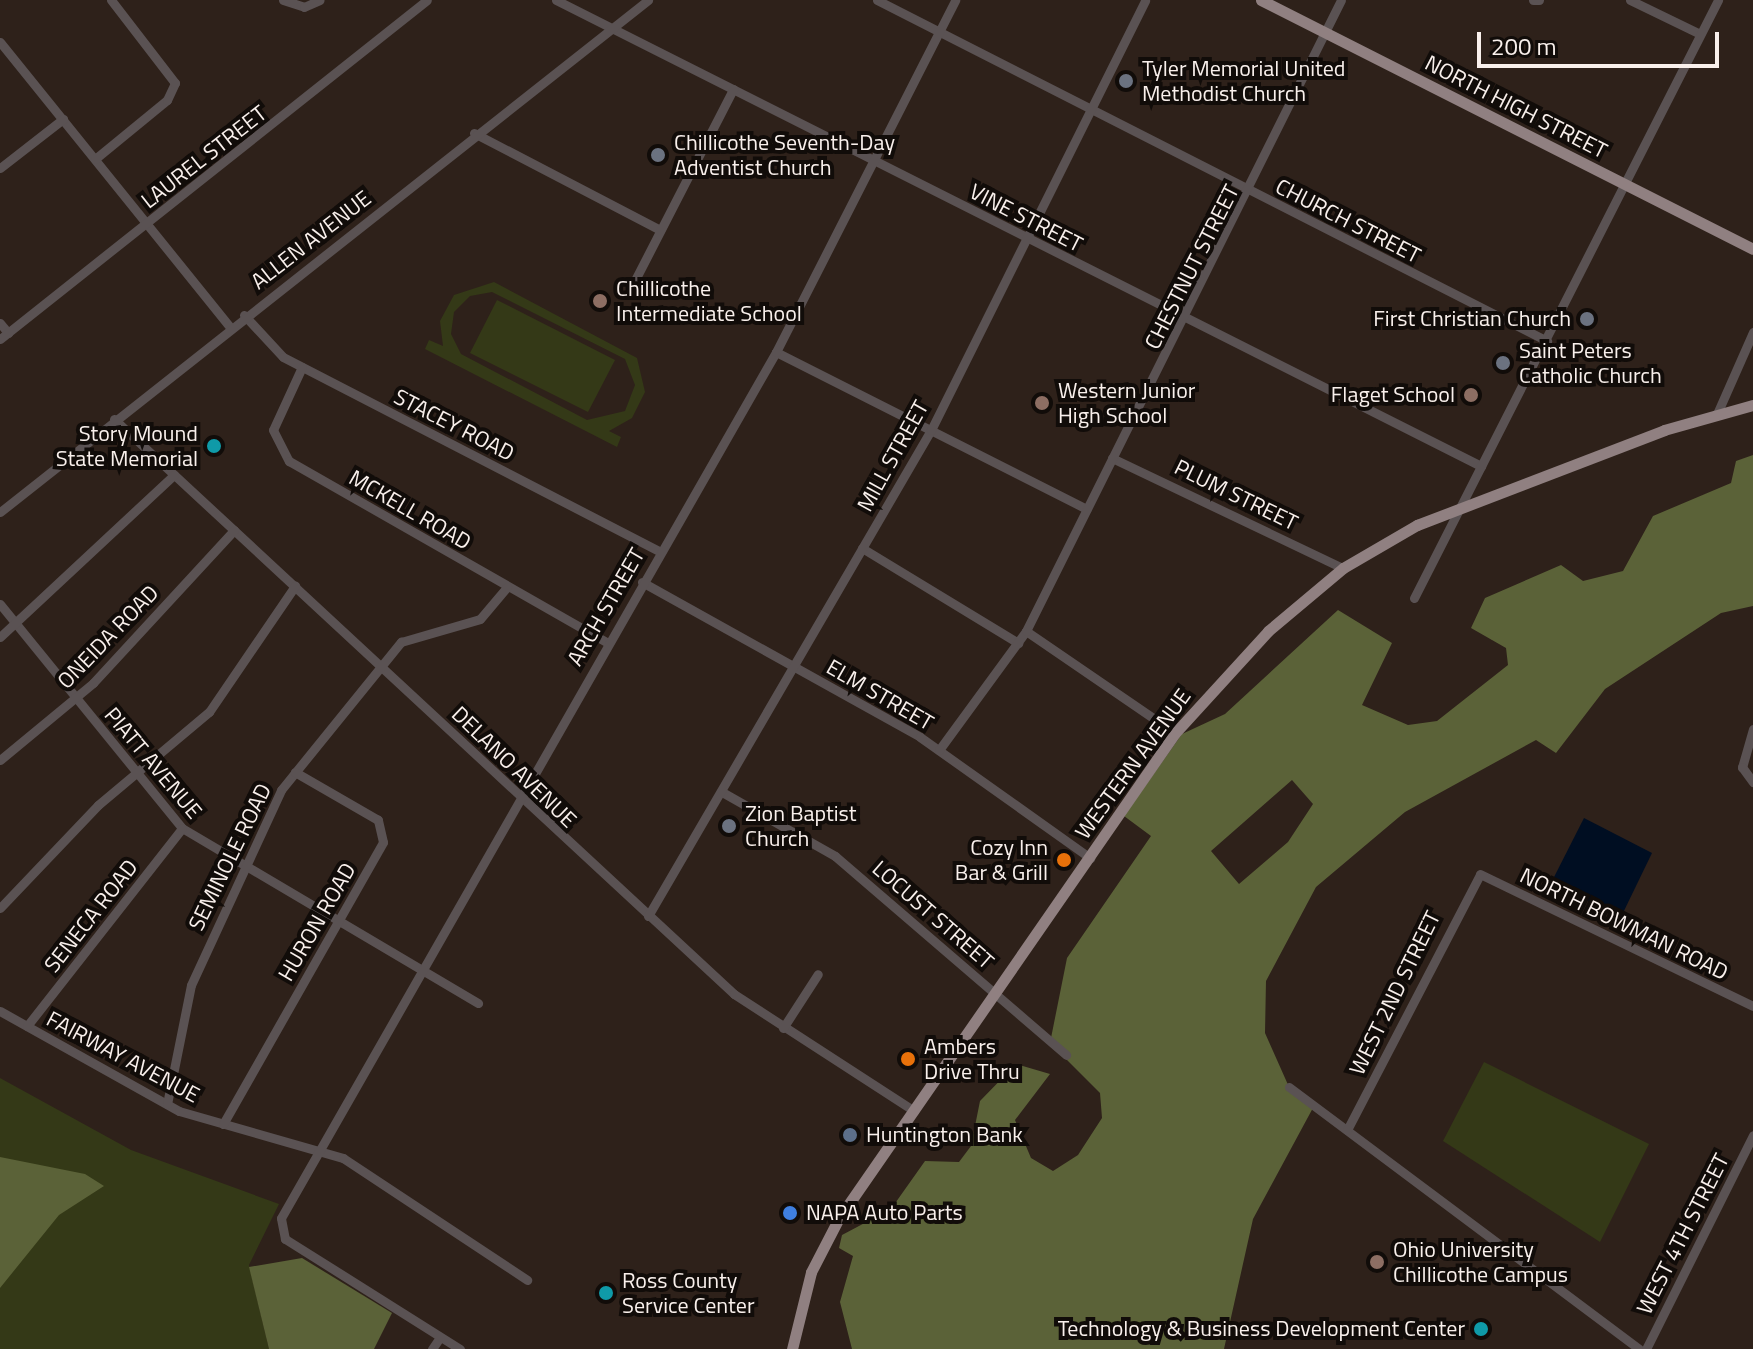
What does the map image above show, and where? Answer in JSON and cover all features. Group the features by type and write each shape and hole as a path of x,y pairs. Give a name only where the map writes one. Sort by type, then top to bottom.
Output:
{"main road":[{"name":"NORTH HIGH STREET","path":"1261,0 1753,249"},
{"name":"WESTERN AVENUE","path":"792,1349 824,1243 1175,733 1268,631 1343,568 1461,507 1753,405"}],"street":[{"path":"95,159 167,100 175,83 111,0"},
{"path":"283,0 304,7 320,0"},
{"name":"LAUREL STREET","path":"4,336 427,0"},
{"name":"VINE STREET","path":"556,0 1186,321 1481,466"},
{"name":"ALLEN AVENUE","path":"0,512 229,326 648,0"},
{"name":"CHURCH STREET","path":"877,0 1547,341"},
{"name":"ARCH STREET","path":"440,1337 285,1239 280,1228 319,1151 521,799 606,642 776,352 955,0"},
{"name":"MILL STREET","path":"648,916 931,430 1145,0"},
{"name":"CHESTNUT STREET","path":"939,750 1026,631 1112,458 1251,193 1341,0"},
{"path":"1630,0 1700,34"},
{"path":"1414,598 1718,0"},
{"path":"0,42 229,326"},
{"path":"634,282 733,89"},
{"path":"0,168 63,119"},
{"path":"474,133 660,230"},
{"name":"STACEY ROAD","path":"244,315 269,346 302,367 659,551"},
{"path":"0,323 4,336"},
{"path":"1716,416 1753,332"},
{"path":"776,352 1087,509"},
{"name":"MCKELL ROAD","path":"302,367 276,416 280,452 606,642"},
{"name":"DELANO AVENUE","path":"114,419 648,916 783,1028 914,1111"},
{"name":"PLUM STREET","path":"1112,458 1343,568"},
{"path":"0,637 174,475"},
{"name":"ONEIDA ROAD","path":"0,760 76,698 234,530"},
{"path":"862,548 1018,643"},
{"name":"ELM STREET","path":"642,582 939,750 1090,858"},
{"path":"0,908 137,773 231,688 295,586"},
{"name":"SEMINOLE ROAD","path":"167,1104 191,985 242,868 295,772 380,664 417,633 480,619 507,587"},
{"name":"PIATT AVENUE","path":"0,604 182,828 242,868 478,1003"},
{"path":"1026,631 1175,733"},
{"path":"1753,729 1742,777 1753,782"},
{"name":"HURON ROAD","path":"223,1124 337,923 384,829 295,772"},
{"name":"LOCUST STREET","path":"722,792 835,856 996,993 1002,1007 1066,1055"},
{"name":"SENECA ROAD","path":"27,1026 182,828"},
{"name":"NORTH BOWMAN ROAD","path":"1480,874 1753,1006"},
{"name":"WEST 2ND STREET","path":"1347,1130 1480,874"},
{"path":"783,1028 818,974"},
{"name":"FAIRWAY AVENUE","path":"0,1011 167,1104 223,1124 343,1158 527,1280"},
{"path":"1289,1087 1639,1349"},
{"name":"WEST 4TH STREET","path":"1646,1349 1753,1135"},
{"path":"432,1349 440,1337 460,1349"}],"green space":[{"path":"494,282 637,358 645,392 632,418 609,431 621,437 617,447 425,349 429,340 443,346 440,321 454,295","holes":["492,292 625,359 635,385 625,411 587,420 461,354 451,334 454,312 470,296"]},
{"path":"497,300 615,360 588,412 470,353"},
{"path":"1753,455 1753,606 1721,613 1605,689 1556,753 1536,740 1405,812 1316,887 1266,981 1265,1033 1289,1087 1314,1106 1253,1219 1224,1349 852,1349 840,1302 853,1256 839,1248 842,1235 891,1209 925,1161 959,1162 971,1146 980,1101 1016,1064 1050,1074 1015,1120 1031,1158 1053,1171 1078,1155 1102,1118 1100,1093 1050,1043 1067,958 1151,836 1124,816 1182,734 1225,714 1338,610 1392,643 1362,705 1408,725 1437,721 1508,665 1506,648 1471,628 1485,598 1561,565 1583,581 1623,571 1653,516 1731,483 1736,461","holes":["1292,780 1313,804 1288,842 1239,884 1211,851"]},
{"path":"1484,1062 1649,1144 1600,1242 1443,1141"},
{"path":"0,1078 131,1150 279,1204 249,1265 269,1349 0,1349"},
{"path":"0,1157 85,1174 104,1186 59,1215 0,1288"},
{"path":"302,1258 392,1313 374,1349 269,1349 249,1267"}],"water":[{"path":"1584,818 1652,853 1621,917 1551,883"}],"place":[{"name":"Tyler Memorial United Methodist Church","path":"1126,81"},
{"name":"Chillicothe Seventh-Day Adventist Church","path":"658,155"},
{"name":"Chillicothe Intermediate School","path":"600,301"},
{"name":"First Christian Church","path":"1587,319"},
{"name":"Saint Peters Catholic Church","path":"1503,363"},
{"name":"Flaget School","path":"1471,395"},
{"name":"Western Junior High School","path":"1042,403"},
{"name":"Story Mound State Memorial","path":"214,446"},
{"name":"Zion Baptist Church","path":"729,826"},
{"name":"Cozy Inn Bar & Grill","path":"1064,860"},
{"name":"Ambers Drive Thru","path":"908,1059"},
{"name":"Huntington Bank","path":"850,1135"},
{"name":"NAPA Auto Parts","path":"790,1213"},
{"name":"Ohio University Chillicothe Campus","path":"1377,1262"},
{"name":"Ross County Service Center","path":"606,1293"},
{"name":"Technology & Business Development Center","path":"1481,1329"}]}
